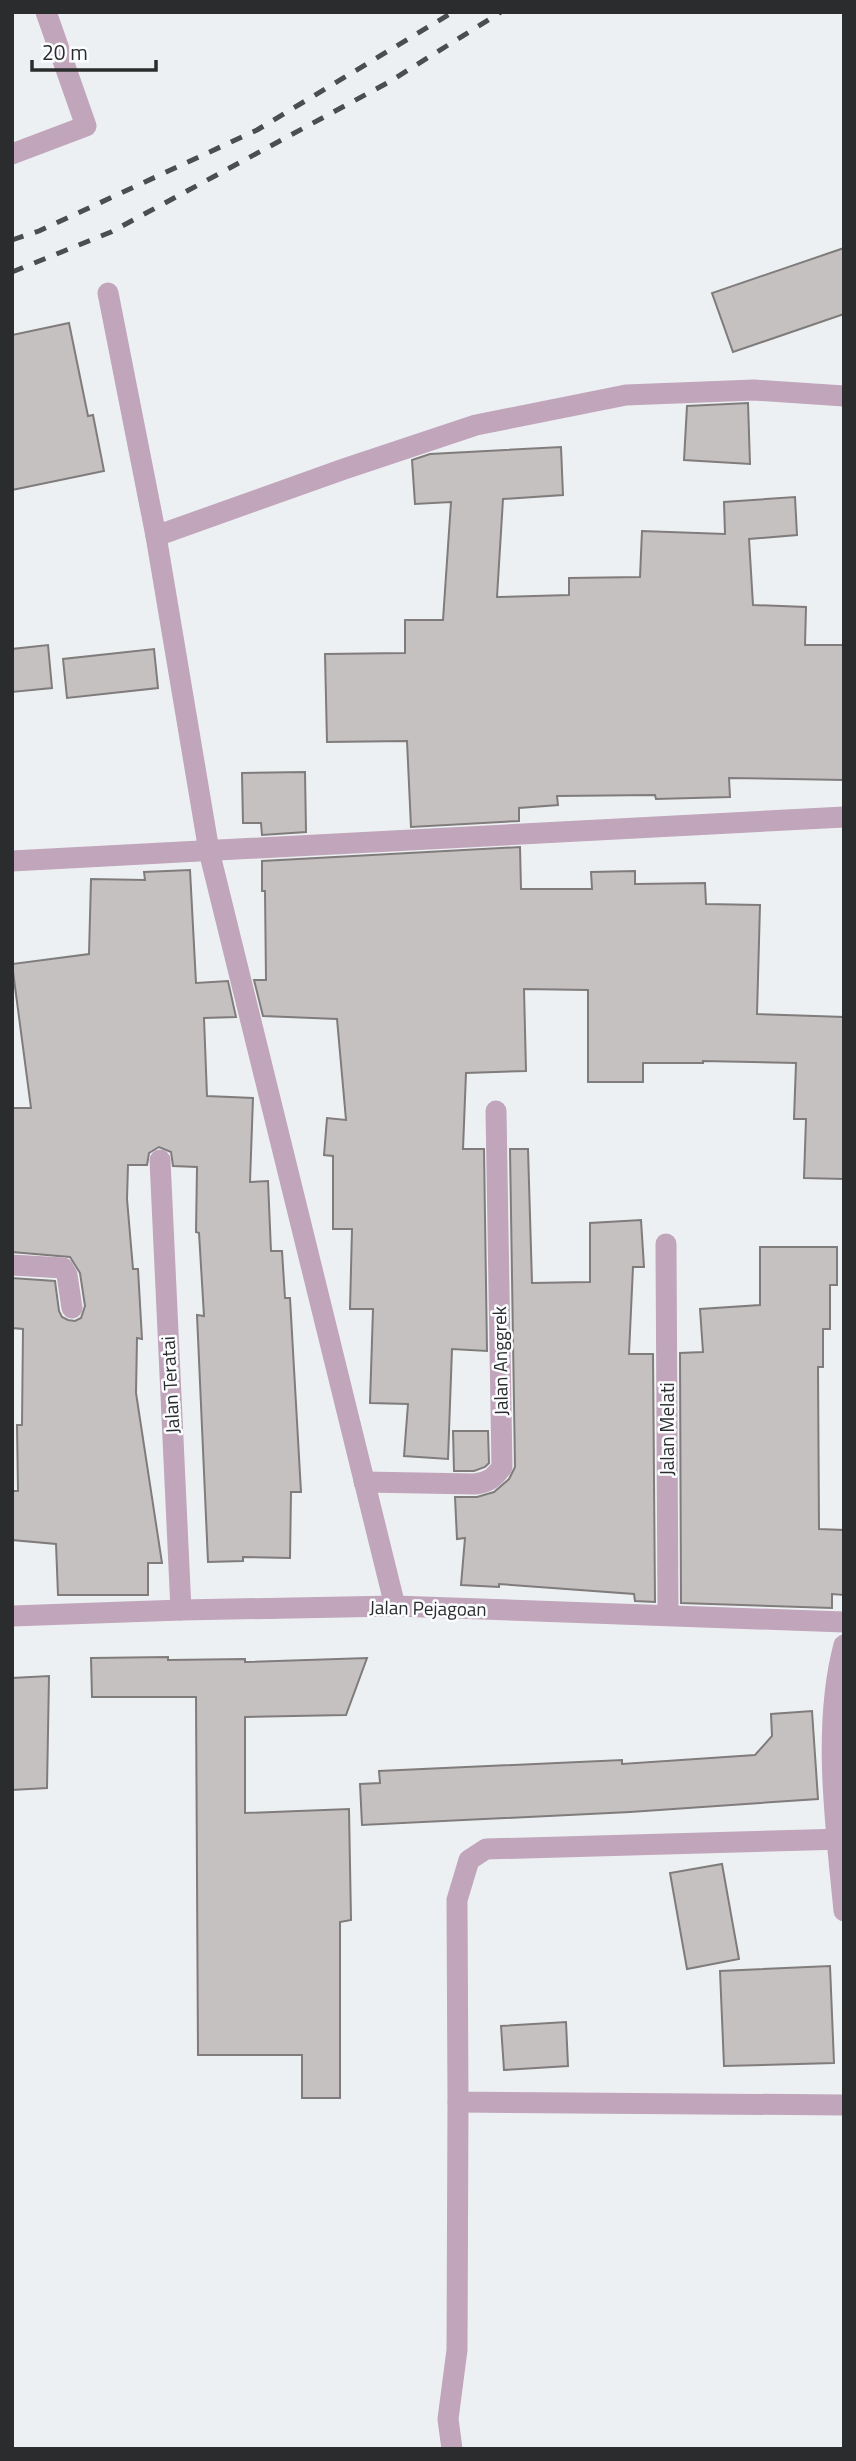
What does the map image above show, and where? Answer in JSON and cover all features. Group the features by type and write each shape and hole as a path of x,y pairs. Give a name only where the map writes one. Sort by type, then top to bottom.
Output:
{"street":[{"path":"12,154 86,126 46,12"},
{"path":"108,293 156,536 209,851 394,1606"},
{"path":"156,536 475,425 626,395 754,390 844,396"},
{"path":"12,862 844,817"},
{"name":"Jalan Anggrek","path":"364,1482 486,1483 494,1478 502,1467 496,1111"},
{"name":"Jalan Teratai","path":"160,1160 181,1610"},
{"name":"Jalan Melati","path":"666,1244 668,1615"},
{"path":"12,1265 63,1268 67,1275 72,1308"},
{"name":"Jalan Pejagoan","path":"12,1616 394,1606 844,1622"},
{"path":"844,1645 835,1684 832,1730 844,1911"},
{"path":"452,2449 448,2419 457,2350 457,1900 469,1860 486,1849 841,1839"},
{"path":"458,2102 844,2105"}],"building":[{"path":"844,248 844,314 733,352 712,293"},
{"path":"69,323 88,416 93,415 104,471 12,490 12,335"},
{"path":"748,403 750,464 684,460 687,406"},
{"path":"561,447 563,495 503,499 497,597 569,595 569,578 640,577 642,531 725,534 724,502 795,497 797,535 749,539 753,605 806,607 805,645 844,645 844,780 729,778 730,797 656,799 655,795 557,796 558,805 519,808 519,821 411,827 407,741 327,742 325,654 405,653 405,620 443,620 451,502 415,504 412,460 430,454"},
{"path":"48,645 52,688 12,692 12,649"},
{"path":"154,649 158,688 67,698 63,659"},
{"path":"305,772 306,832 262,835 261,823 243,823 242,773"},
{"path":"520,847 521,889 592,889 591,872 635,871 635,884 705,883 706,904 760,905 757,1014 844,1017 844,1179 804,1178 806,1119 794,1119 796,1063 643,1063 643,1082 588,1082 588,990 524,989 526,1071 466,1073 463,1149 484,1149 487,1351 452,1349 448,1459 404,1456 408,1404 370,1403 373,1309 350,1309 352,1229 333,1229 333,1156 324,1155 327,1118 346,1120 337,1019 263,1016 254,980 266,980 262,861"},
{"path":"190,870 196,983 228,981 236,1017 204,1018 207,1096 253,1098 250,1182 268,1181 271,1251 282,1251 285,1298 290,1298 301,1492 291,1492 290,1558 243,1557 243,1561 208,1562 197,1315 204,1316 199,1233 196,1232 197,1167 173,1166 171,1152 159,1147 149,1153 147,1165 128,1165 127,1199 133,1269 138,1269 142,1339 137,1338 136,1393 162,1563 148,1563 148,1595 58,1595 56,1544 12,1540 12,1491 18,1491 17,1425 22,1425 23,1329 12,1328 12,1278 55,1281 59,1311 62,1317 68,1320 81,1318 85,1306 80,1273 70,1257 12,1252 12,1108 31,1108 12,964 89,954 91,879 145,880 144,872"},
{"path":"510,1149 528,1149 532,1283 590,1282 590,1223 641,1220 644,1267 633,1267 629,1354 653,1354 655,1602 635,1601 634,1594 499,1584 499,1587 461,1585 465,1538 457,1539 455,1497 477,1497 494,1492 509,1479 515,1467"},
{"path":"760,1247 837,1247 837,1285 830,1285 830,1329 823,1329 823,1367 818,1367 819,1529 844,1530 844,1595 832,1594 832,1608 681,1603 680,1353 703,1352 700,1309 760,1305"},
{"path":"453,1431 488,1431 489,1463 485,1467 474,1471 454,1471"},
{"path":"168,1657 168,1660 245,1659 245,1662 367,1658 346,1715 245,1717 245,1813 349,1809 351,1920 340,1922 340,2098 302,2098 302,2055 198,2055 196,1697 92,1697 91,1658"},
{"path":"49,1676 47,1788 12,1790 12,1678"},
{"path":"812,1711 818,1799 630,1812 362,1825 360,1784 380,1783 379,1771 622,1760 622,1764 755,1755 772,1736 771,1714"},
{"path":"722,1864 739,1959 687,1969 670,1873"},
{"path":"830,1966 834,2063 724,2066 720,1971"},
{"path":"566,2022 568,2066 504,2070 501,2026"}],"railway":[{"path":"12,240 39,231 257,130 453,12"},
{"path":"12,272 111,232 389,82 501,12"}]}
